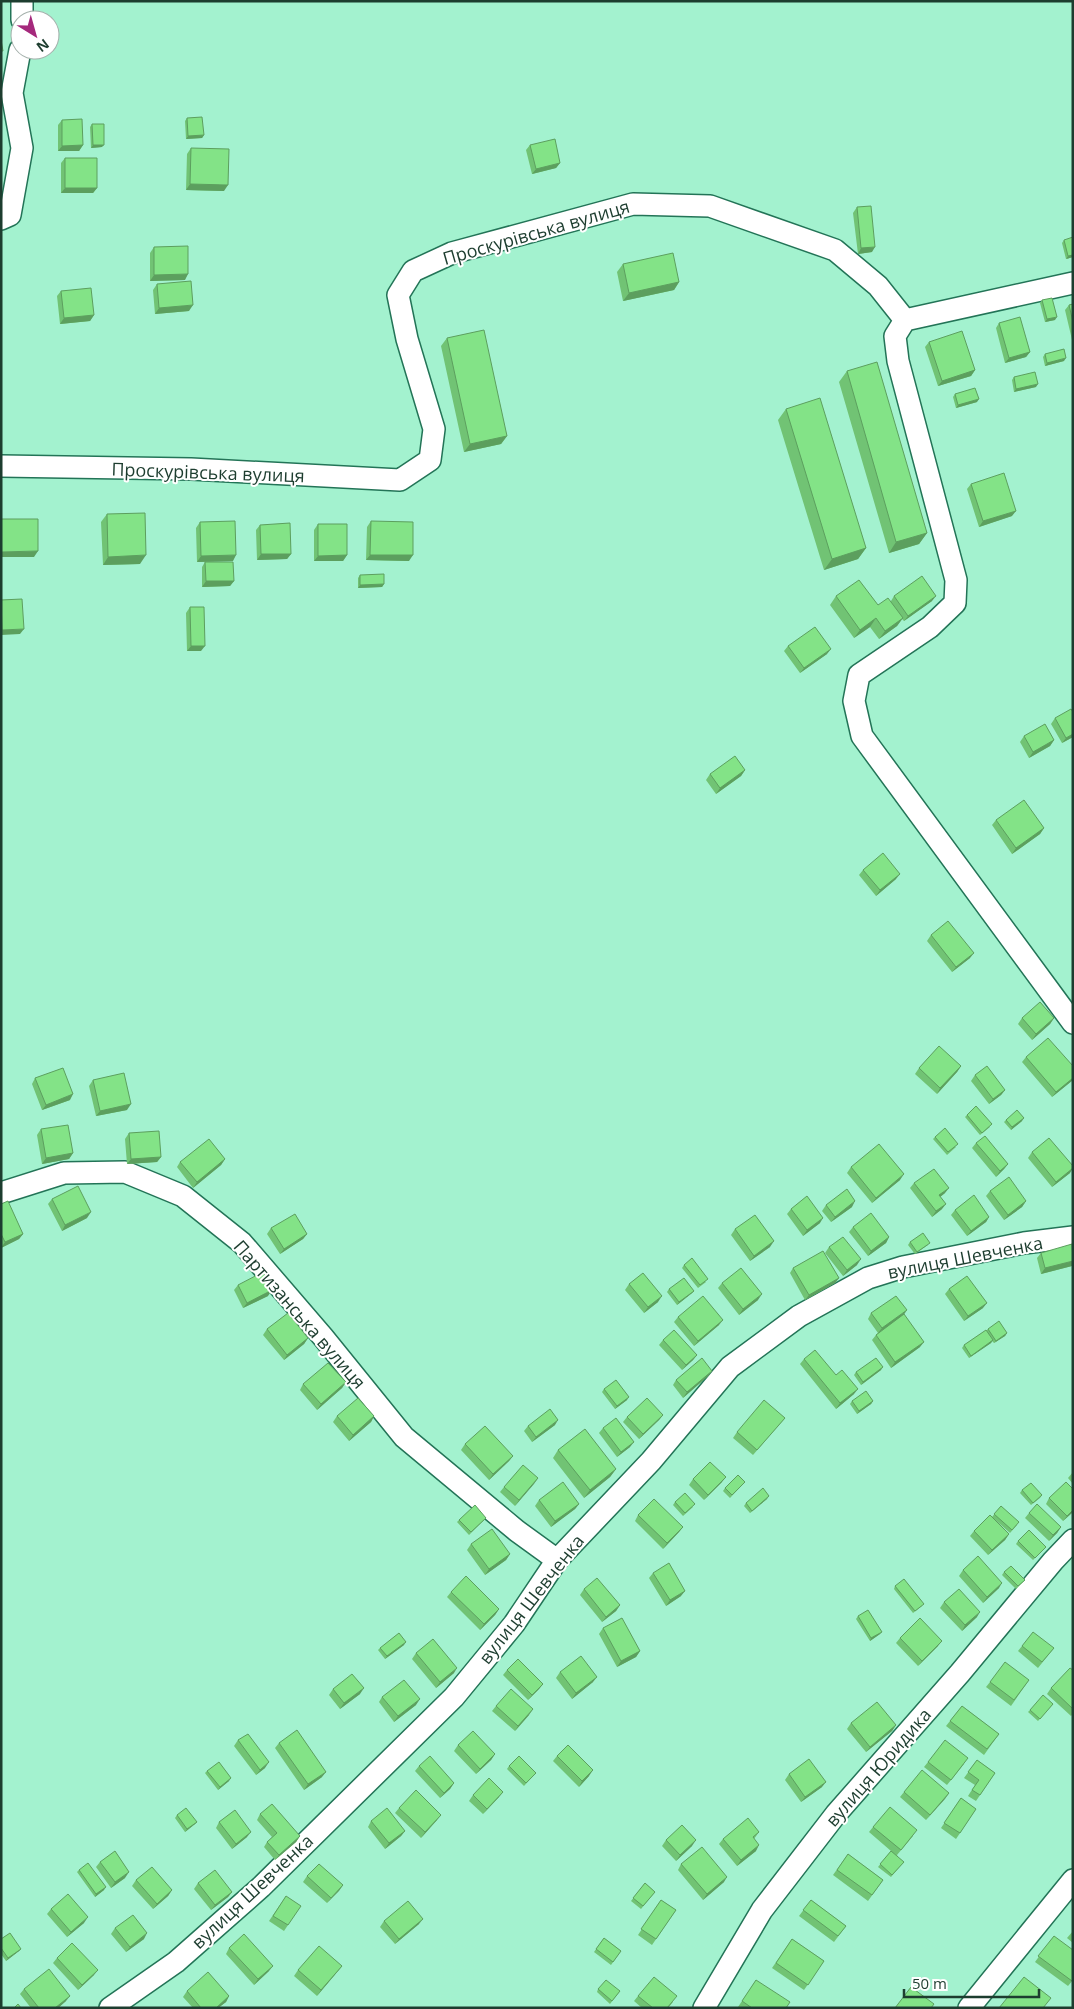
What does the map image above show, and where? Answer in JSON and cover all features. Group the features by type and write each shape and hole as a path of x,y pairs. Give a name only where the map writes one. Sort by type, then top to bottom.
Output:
{"street":[{"path":"1,219 10,215 22,148 12,93 18,60"},
{"name":"Проскурівська вулиця","path":"1,466 192,470 400,480 430,460 434,429 407,339 398,295 414,271 452,252 633,204 710,206 835,250 878,286 905,320"},
{"path":"1073,283 905,320 895,336 898,361 956,580 955,603 930,627 859,675 854,701 862,736 1073,1023"},
{"name":"Партизанська вулиця","path":"1,1193 64,1174 125,1172 183,1196 242,1243 323,1337 404,1437 517,1530 557,1560"},
{"name":"вулиця Шевченка","path":"110,2008 176,1962 261,1887 454,1697 514,1624 557,1560 651,1461 730,1367 799,1316 868,1278 904,1267 1024,1243 1073,1237"},
{"name":"вулиця Юридика","path":"704,2008 762,1910 836,1814 1073,1540"},
{"path":"969,2008 1073,1880"}],"building":[{"path":"202,117 204,135 188,136 187,118"},
{"path":"82,119 83,145 62,146 62,120"},
{"path":"92,124 104,124 104,145 93,145"},
{"path":"555,139 560,163 536,169 530,145"},
{"path":"191,148 229,149 228,185 190,184"},
{"path":"65,158 97,158 97,188 65,188"},
{"path":"871,206 875,247 861,248 857,207"},
{"path":"1073,237 1073,255 1068,256 1064,240"},
{"path":"188,246 188,274 154,275 154,247"},
{"path":"673,253 679,282 629,293 623,264"},
{"path":"191,281 193,305 159,308 157,284"},
{"path":"91,288 94,315 64,318 61,291"},
{"path":"1052,298 1057,317 1047,319 1042,300"},
{"path":"1073,304 1073,322 1069,305"},
{"path":"1020,317 1030,352 1009,358 999,323"},
{"path":"484,330 507,436 470,444 447,338"},
{"path":"962,331 975,370 942,381 929,342"},
{"path":"1064,349 1066,358 1047,363 1045,354"},
{"path":"877,362 927,533 896,542 847,371"},
{"path":"1035,372 1038,384 1016,389 1014,377"},
{"path":"975,388 979,399 958,405 955,394"},
{"path":"820,398 866,548 832,559 786,409"},
{"path":"1004,473 1016,511 983,521 971,484"},
{"path":"145,513 146,555 108,557 107,514"},
{"path":"1,519 38,519 38,551 1,552"},
{"path":"235,521 236,555 201,556 200,522"},
{"path":"371,521 413,522 413,555 370,555"},
{"path":"290,523 291,554 261,554 260,525"},
{"path":"318,524 347,524 347,555 318,556"},
{"path":"205,562 233,562 234,581 206,581"},
{"path":"384,574 384,584 360,585 360,575"},
{"path":"922,576 936,596 908,616 894,596"},
{"path":"859,580 878,605 888,598 903,618 885,631 876,618 860,630 836,596"},
{"path":"22,599 24,629 2,630 1,600"},
{"path":"190,607 204,607 205,646 191,646"},
{"path":"815,627 831,649 804,668 788,646"},
{"path":"1071,709 1073,712 1073,734 1066,738 1055,718"},
{"path":"1045,724 1054,740 1033,752 1024,736"},
{"path":"735,756 745,770 720,788 710,774"},
{"path":"1024,800 1044,828 1016,848 996,820"},
{"path":"883,853 900,874 880,890 863,870"},
{"path":"948,921 974,953 956,967 931,935"},
{"path":"1040,1002 1054,1018 1036,1034 1022,1018"},
{"path":"1048,1038 1073,1066 1073,1078 1056,1092 1026,1057"},
{"path":"939,1046 961,1066 940,1088 919,1068"},
{"path":"987,1066 1005,1090 993,1099 975,1075"},
{"path":"63,1068 73,1094 46,1105 35,1078"},
{"path":"124,1073 131,1104 100,1111 93,1080"},
{"path":"976,1106 992,1124 982,1133 967,1115"},
{"path":"1017,1110 1024,1118 1012,1127 1006,1120"},
{"path":"68,1125 73,1153 46,1158 41,1129"},
{"path":"945,1128 958,1144 948,1152 935,1137"},
{"path":"159,1131 161,1157 131,1159 129,1133"},
{"path":"985,1136 1008,1164 1000,1171 976,1143"},
{"path":"1049,1138 1073,1166 1056,1182 1032,1152"},
{"path":"209,1139 225,1159 197,1182 180,1162"},
{"path":"879,1144 904,1174 876,1198 851,1167"},
{"path":"934,1169 949,1188 939,1195 946,1204 936,1211 914,1183"},
{"path":"1009,1177 1026,1201 1008,1215 990,1191"},
{"path":"78,1186 91,1212 65,1225 52,1199"},
{"path":"847,1189 855,1201 835,1217 826,1205"},
{"path":"974,1195 989,1217 971,1231 955,1210"},
{"path":"807,1196 823,1218 807,1230 791,1209"},
{"path":"8,1201 23,1234 5,1242 1,1234 1,1204"},
{"path":"871,1213 889,1237 871,1251 853,1227"},
{"path":"295,1214 307,1234 284,1249 271,1228"},
{"path":"755,1215 774,1241 754,1256 735,1229"},
{"path":"923,1233 930,1243 917,1252 910,1242"},
{"path":"843,1237 861,1259 847,1270 829,1247"},
{"path":"1072,1244 1073,1261 1045,1268 1041,1253"},
{"path":"823,1251 839,1278 809,1295 793,1268"},
{"path":"692,1258 708,1279 700,1285 684,1265"},
{"path":"741,1268 762,1294 743,1309 722,1283"},
{"path":"263,1272 272,1290 247,1303 238,1285"},
{"path":"643,1273 662,1296 648,1307 629,1284"},
{"path":"967,1276 987,1303 968,1316 949,1289"},
{"path":"684,1278 694,1291 679,1302 669,1289"},
{"path":"703,1296 723,1320 698,1341 678,1317"},
{"path":"896,1296 907,1310 882,1328 871,1313"},
{"path":"288,1313 308,1338 287,1355 267,1329"},
{"path":"904,1314 924,1342 895,1362 876,1335"},
{"path":"999,1321 1007,1333 996,1341 988,1329"},
{"path":"674,1330 697,1355 686,1365 663,1340"},
{"path":"986,1330 993,1340 971,1356 964,1345"},
{"path":"815,1350 836,1375 842,1370 858,1389 840,1403 804,1359"},
{"path":"702,1358 712,1371 687,1392 676,1380"},
{"path":"876,1358 883,1367 863,1382 856,1372"},
{"path":"328,1363 346,1382 321,1404 303,1384"},
{"path":"616,1380 629,1397 617,1406 604,1389"},
{"path":"866,1391 873,1401 859,1411 852,1401"},
{"path":"358,1398 374,1416 353,1435 337,1416"},
{"path":"647,1398 663,1415 643,1434 627,1417"},
{"path":"764,1400 785,1418 757,1450 737,1432"},
{"path":"550,1409 558,1420 536,1437 528,1426"},
{"path":"616,1418 634,1442 621,1452 603,1428"},
{"path":"485,1426 513,1456 493,1474 465,1444"},
{"path":"585,1429 616,1469 590,1490 558,1450"},
{"path":"710,1462 726,1477 708,1495 693,1479"},
{"path":"523,1465 538,1478 519,1500 504,1487"},
{"path":"738,1475 745,1482 732,1495 725,1488"},
{"path":"563,1482 579,1504 555,1521 539,1500"},
{"path":"1066,1482 1073,1489 1073,1510 1067,1516 1049,1498"},
{"path":"1031,1483 1042,1495 1033,1503 1022,1490"},
{"path":"763,1488 769,1496 752,1511 746,1503"},
{"path":"685,1493 695,1504 685,1513 675,1502"},
{"path":"654,1499 683,1527 667,1543 638,1515"},
{"path":"1037,1504 1061,1527 1053,1535 1029,1513"},
{"path":"475,1505 486,1518 471,1532 459,1520"},
{"path":"1001,1506 1019,1522 1012,1530 994,1514"},
{"path":"990,1515 1009,1534 992,1550 974,1531"},
{"path":"492,1529 510,1554 489,1569 471,1544"},
{"path":"1029,1530 1046,1547 1035,1558 1018,1541"},
{"path":"978,1556 1002,1583 987,1597 963,1570"},
{"path":"669,1563 685,1591 670,1600 653,1573"},
{"path":"1011,1566 1025,1580 1018,1586 1004,1572"},
{"path":"466,1576 499,1609 484,1624 451,1592"},
{"path":"597,1578 620,1605 606,1617 584,1589"},
{"path":"904,1579 924,1604 915,1611 895,1586"},
{"path":"959,1589 980,1612 965,1625 944,1602"},
{"path":"868,1610 882,1632 871,1638 858,1616"},
{"path":"622,1618 640,1651 621,1661 603,1628"},
{"path":"920,1618 942,1641 922,1661 900,1638"},
{"path":"1033,1632 1054,1648 1042,1662 1022,1646"},
{"path":"399,1633 406,1642 387,1656 380,1648"},
{"path":"433,1639 457,1668 440,1682 416,1653"},
{"path":"581,1656 597,1677 576,1693 560,1672"},
{"path":"518,1659 543,1684 532,1695 507,1670"},
{"path":"1005,1662 1029,1680 1014,1700 990,1682"},
{"path":"1070,1668 1073,1670 1073,1709 1051,1688"},
{"path":"352,1674 364,1688 344,1703 333,1689"},
{"path":"404,1680 420,1699 398,1716 382,1697"},
{"path":"511,1689 533,1709 518,1726 496,1706"},
{"path":"1043,1695 1053,1704 1040,1719 1030,1710"},
{"path":"877,1702 896,1725 870,1747 851,1723"},
{"path":"962,1706 999,1734 987,1749 950,1721"},
{"path":"297,1730 326,1772 308,1784 279,1743"},
{"path":"473,1731 495,1754 480,1769 458,1745"},
{"path":"248,1734 269,1762 260,1770 238,1740"},
{"path":"945,1740 968,1758 951,1780 928,1762"},
{"path":"568,1745 593,1770 582,1781 557,1756"},
{"path":"430,1756 454,1783 444,1793 419,1766"},
{"path":"519,1756 536,1773 526,1783 509,1766"},
{"path":"809,1759 826,1782 805,1797 789,1774"},
{"path":"977,1760 995,1773 980,1795 972,1790 979,1780 968,1772"},
{"path":"219,1762 231,1778 220,1787 207,1771"},
{"path":"922,1770 949,1793 930,1815 904,1792"},
{"path":"489,1778 503,1792 487,1809 473,1795"},
{"path":"416,1790 441,1815 425,1832 399,1808"},
{"path":"961,1798 976,1809 960,1833 944,1823"},
{"path":"272,1804 300,1836 279,1855 267,1842 277,1833 260,1814"},
{"path":"890,1807 917,1830 901,1850 873,1827"},
{"path":"186,1808 197,1822 187,1829 177,1815"},
{"path":"387,1808 405,1831 389,1843 371,1821"},
{"path":"235,1810 251,1832 236,1844 219,1822"},
{"path":"748,1818 759,1832 753,1837 759,1845 741,1860 723,1839"},
{"path":"682,1825 696,1840 680,1855 666,1840"},
{"path":"702,1847 727,1877 707,1894 681,1864"},
{"path":"115,1851 129,1872 115,1882 100,1862"},
{"path":"891,1851 904,1862 892,1875 880,1864"},
{"path":"848,1854 883,1880 872,1895 837,1870"},
{"path":"88,1863 106,1887 96,1894 79,1870"},
{"path":"319,1864 343,1885 331,1898 307,1876"},
{"path":"152,1867 172,1890 157,1904 136,1880"},
{"path":"215,1870 232,1892 215,1905 198,1883"},
{"path":"645,1883 655,1892 643,1906 633,1898"},
{"path":"68,1894 88,1917 71,1932 51,1909"},
{"path":"286,1896 301,1906 288,1925 273,1916"},
{"path":"661,1900 676,1910 656,1939 641,1929"},
{"path":"811,1900 846,1926 838,1936 803,1910"},
{"path":"408,1901 423,1919 399,1939 384,1921"},
{"path":"133,1915 147,1933 130,1947 115,1928"},
{"path":"10,1933 21,1949 8,1958 1,1948 1,1939"},
{"path":"244,1934 273,1966 258,1979 229,1948"},
{"path":"1054,1936 1073,1950 1072,1981 1038,1956"},
{"path":"604,1938 621,1951 613,1962 596,1949"},
{"path":"792,1939 824,1961 808,1985 776,1963"},
{"path":"72,1943 98,1970 82,1985 57,1958"},
{"path":"319,1946 342,1966 321,1990 298,1970"},
{"path":"49,1969 70,1996 55,2008 39,2008 24,1989"},
{"path":"208,1972 229,1996 216,2008 201,2008 187,1991"},
{"path":"654,1977 677,1996 667,2008 653,2008 638,1996"},
{"path":"1024,1977 1051,1998 1043,2008 999,2008"},
{"path":"606,1980 620,1991 612,2001 598,1989"},
{"path":"756,1980 790,2002 786,2008 752,2008 742,2001"},
{"path":"911,1987 934,2004 931,2008 895,2008"}]}
